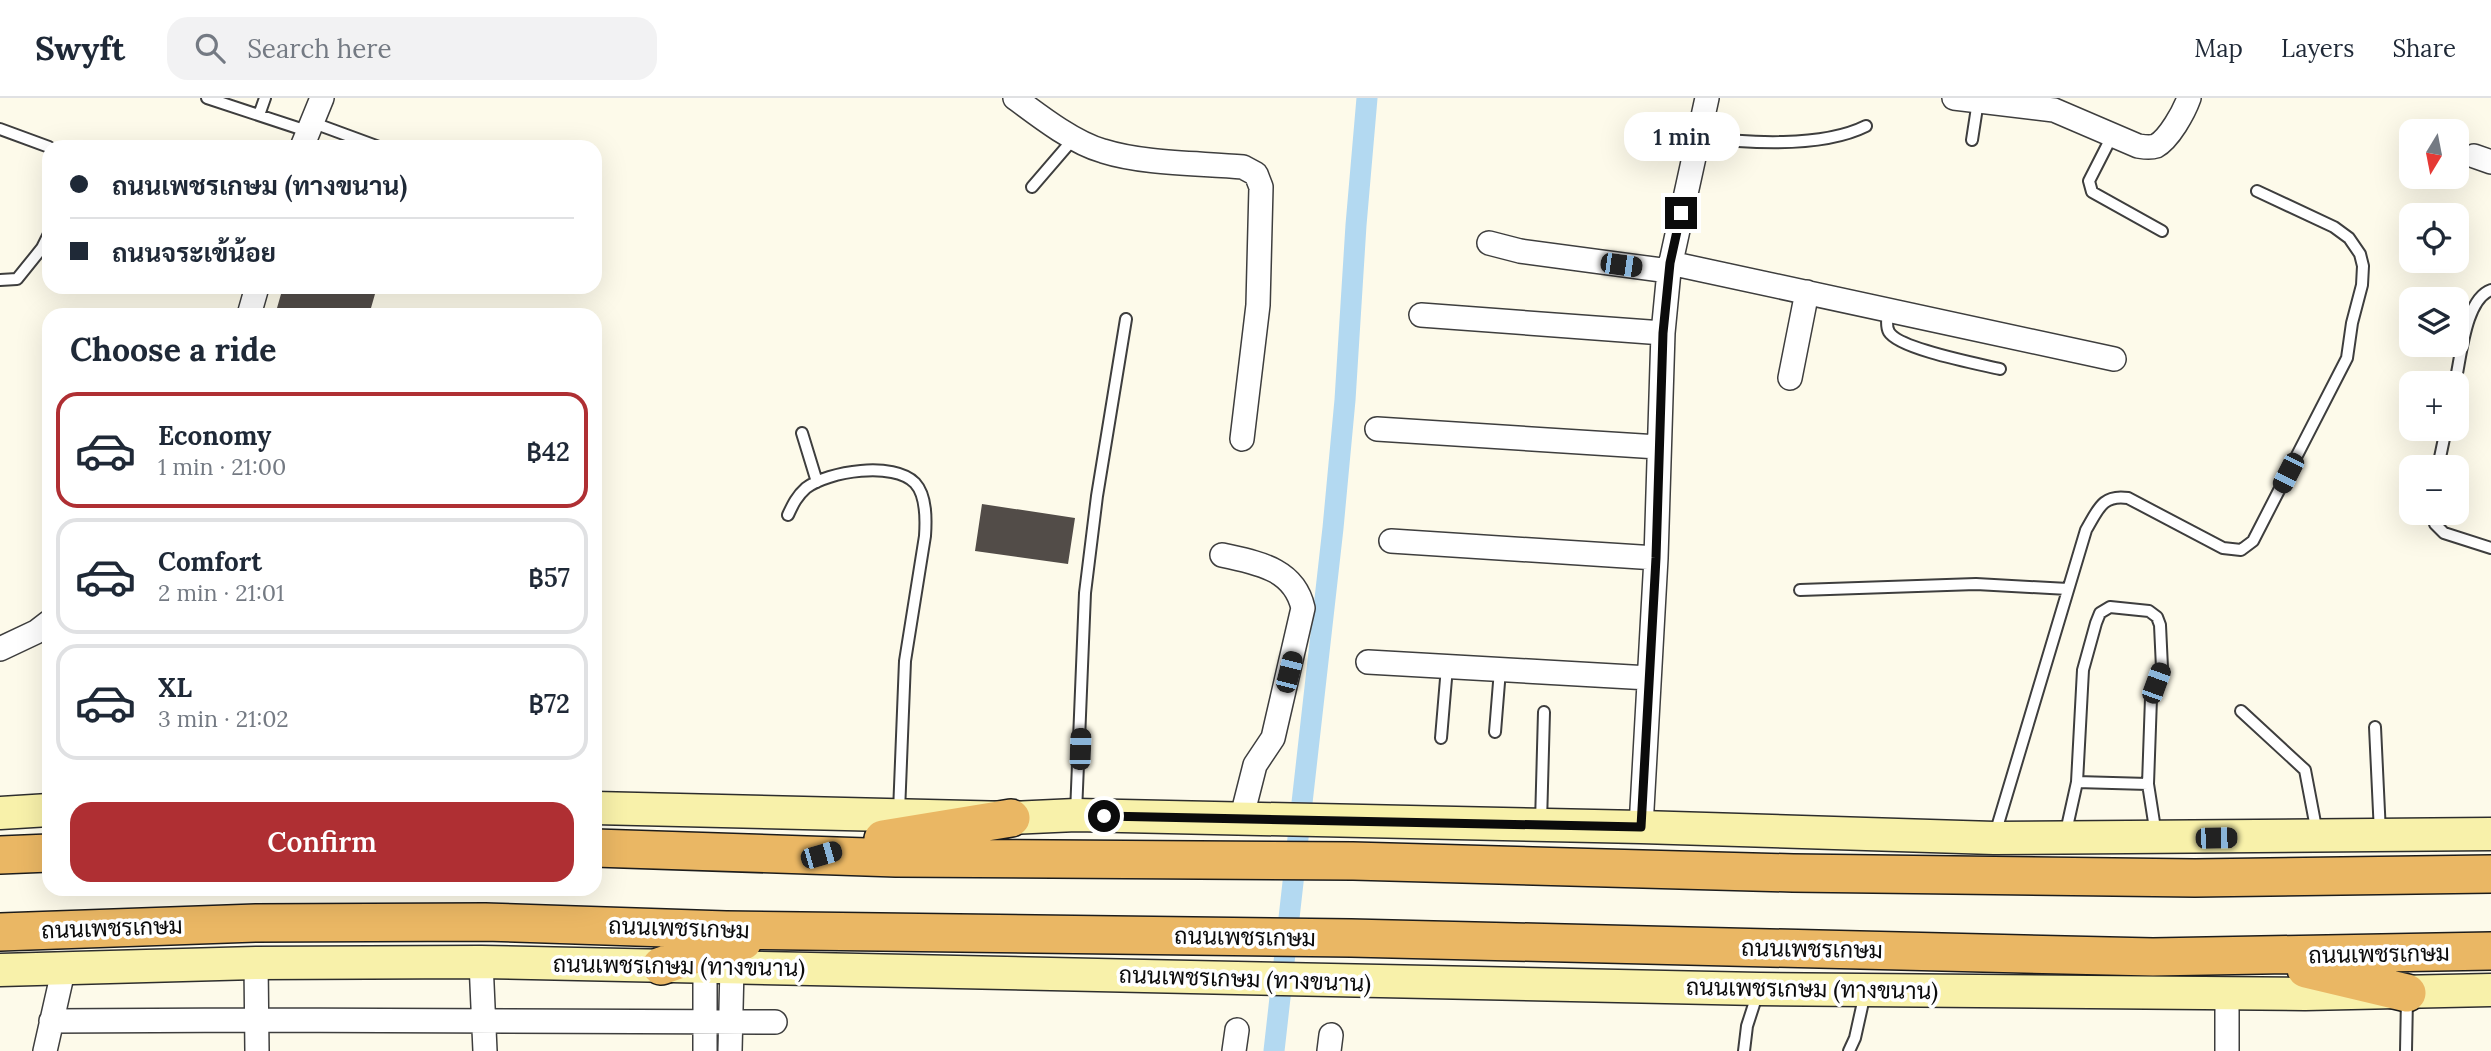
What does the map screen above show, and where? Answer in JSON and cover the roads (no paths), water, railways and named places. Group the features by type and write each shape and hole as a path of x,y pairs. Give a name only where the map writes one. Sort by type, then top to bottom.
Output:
{"highway":[{"path":"821,855 870,841 1011,818"},
{"path":"602,848 821,855 1353,861 1807,873 2195,878 2491,874"},
{"path":"0,855 42,853"},
{"name":"ถนนเพชรเกษม","path":"0,932 243,923 485,922 792,930 1351,938 2153,957 2491,951"},
{"path":"661,966 716,947 792,930"},
{"path":"2253,956 2407,993"}],"main road":[{"path":"602,808 1011,818 1076,815 1641,827 1994,838 2491,834"},
{"path":"0,813 42,810"},
{"name":"ถนนเพชรเกษม (ทางขนาน)","path":"0,970 256,963 481,962 1759,989 2227,993 2491,990"}],"street":[{"path":"307,133 322,98"},
{"path":"1015,98 1039,116 1100,150 1123,156 1243,167 1255,174 1261,187 1258,305 1242,439"},
{"path":"1641,827 1656,558 1663,333 1669,267 1707,98"},
{"path":"1954,98 2054,110 2138,146 2150,148 2159,145 2183,114 2189,98"},
{"path":"1489,243 1520,251 1669,267 1807,292 2113,359"},
{"path":"1790,378 1807,292"},
{"path":"1421,315 1663,333"},
{"path":"1377,429 1658,447"},
{"path":"1391,541 1656,558"},
{"path":"1222,555 1276,569 1290,580 1300,596 1303,608 1273,738 1255,765 1247,820"},
{"path":"0,649 42,627"},
{"path":"1368,662 1649,678"},
{"path":"481,962 485,1051"},
{"path":"256,963 257,1051"},
{"path":"45,1051 64,967"},
{"path":"705,1051 705,1022 719,967"},
{"path":"719,967 731,1022 730,1051"},
{"path":"2227,993 2227,1051"},
{"path":"51,1021 775,1022"}],"lane":[{"path":"207,98 307,133 343,140"},
{"path":"259,115 265,98"},
{"path":"1972,140 1978,101"},
{"path":"1698,137 1725,141 1811,140 1850,134 1866,126"},
{"path":"0,128 42,144"},
{"path":"2113,134 2089,181 2092,192 2162,231"},
{"path":"1032,187 1075,138"},
{"path":"1994,838 2086,530 2103,502 2117,496 2129,498 2223,548 2241,550 2253,541 2347,358 2352,323 2362,285 2363,266 2360,254 2349,238 2334,227 2257,191"},
{"path":"0,280 17,279 42,248"},
{"path":"2458,371 2470,314 2483,293 2491,290"},
{"path":"1888,310 1887,327 1894,338 1924,350 2000,369"},
{"path":"1076,815 1085,593 1097,496 1126,319"},
{"path":"802,433 817,482"},
{"path":"788,515 796,498 808,487 841,474 878,471 899,475 916,484 923,501 925,536 905,661 899,815"},
{"path":"2436,525 2444,533 2491,548"},
{"path":"1800,590 1976,584 2068,589"},
{"path":"2064,838 2077,782 2083,670 2100,613 2110,607 2149,611 2157,617 2160,625 2162,668 2151,698 2148,784 2156,838"},
{"path":"1441,738 1447,667"},
{"path":"1494,732 1500,670"},
{"path":"2241,711 2305,771 2318,836"},
{"path":"1541,825 1545,712"},
{"path":"2375,727 2380,836"},
{"path":"2077,782 2148,784"},
{"path":"1744,1051 1747,1026 1759,989"},
{"path":"1849,1051 1855,1038 1866,990"},
{"path":"2406,1051 2407,993"}],"waterway":[{"path":"1274,1051 1333,528 1367,98"}]}
